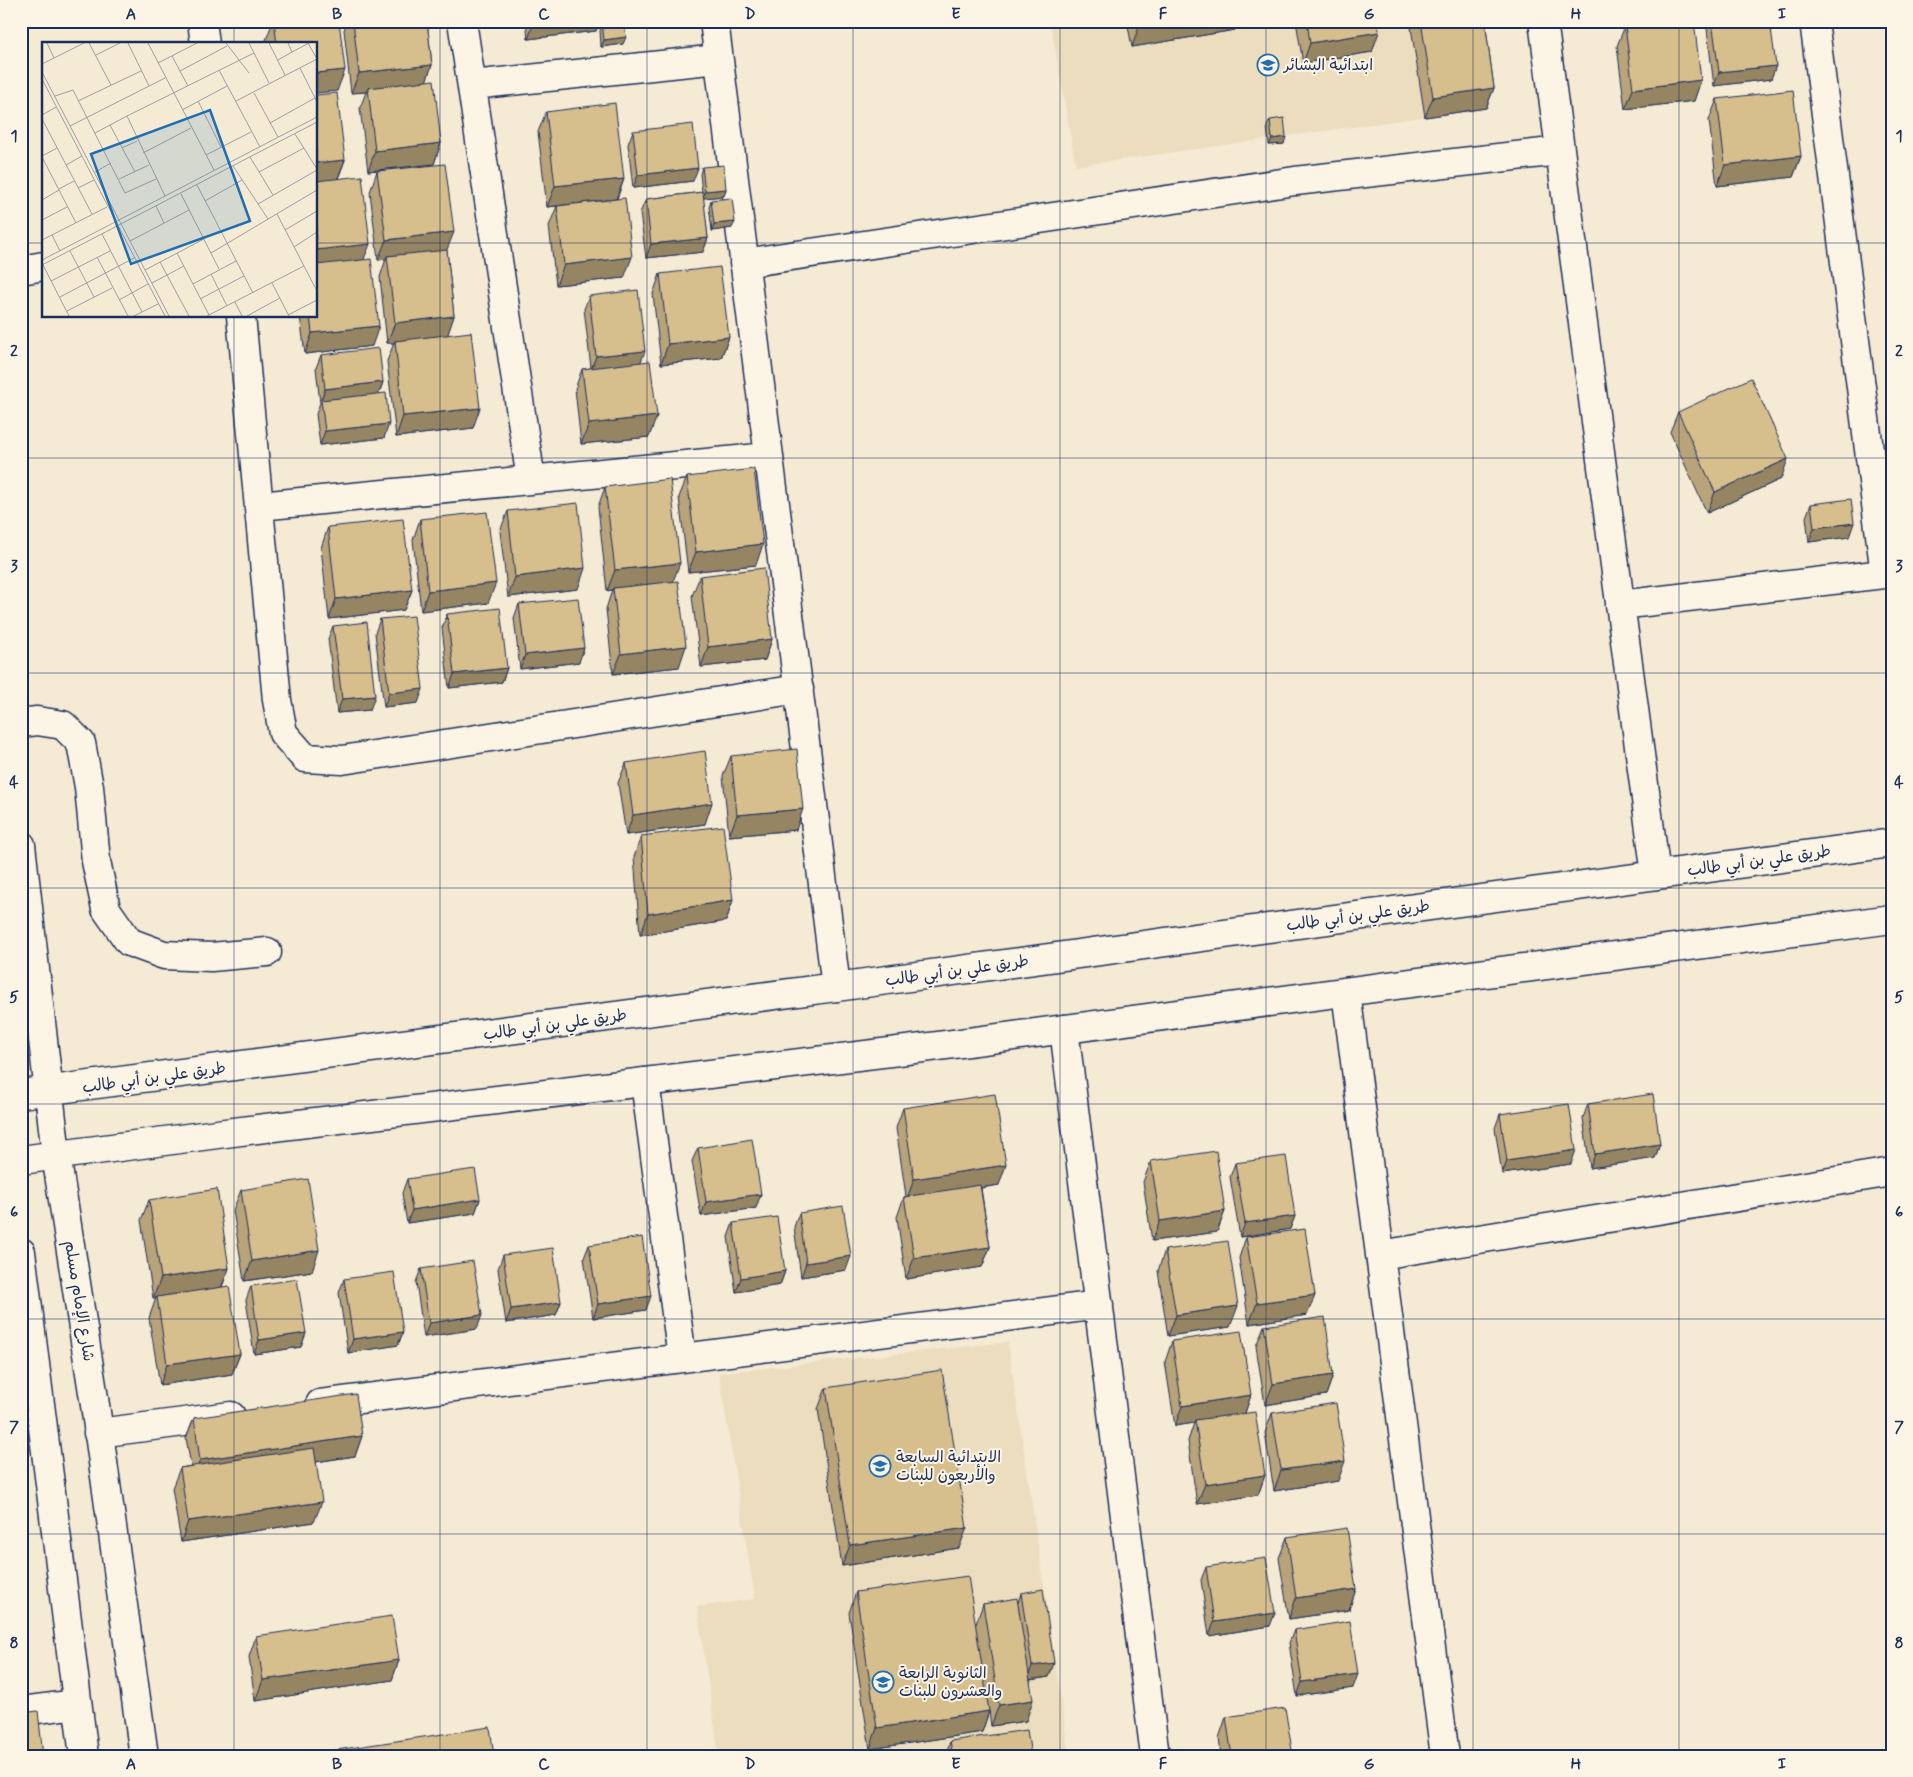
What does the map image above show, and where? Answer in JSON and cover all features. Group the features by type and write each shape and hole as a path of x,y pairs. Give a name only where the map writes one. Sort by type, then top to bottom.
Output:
{"street":[{"path":"202,21 205,42"},
{"path":"462,21 530,480"},
{"path":"714,21 836,987"},
{"path":"1543,21 1656,875"},
{"path":"1620,605 1888,574 1814,21"},
{"path":"472,85 718,59"},
{"path":"744,263 1295,181 1560,151"},
{"path":"21,270 42,266"},
{"path":"241,318 277,700 283,733 305,758 342,760 799,689"},
{"path":"259,506 769,457"},
{"path":"21,723 37,721 63,725 81,743 89,787 96,861 106,909 129,942 164,955 211,957 267,952"},
{"name":"طريق علي بن أبي طالب","path":"21,1094 836,987 1892,843"},
{"name":"شارع الإمام مسلم","path":"21,845 56,1155 144,1756"},
{"path":"21,1160 914,1050 1892,919"},
{"path":"1346,992 1445,1756"},
{"path":"1064,1029 1155,1756"},
{"path":"645,1082 682,1358"},
{"path":"1380,1255 1892,1172"},
{"path":"21,1252 84,1756"},
{"path":"296,1407 1099,1305"},
{"path":"98,1432 257,1412"},
{"path":"21,1711 77,1704"}],"shaded area":[{"name":"ابتدائية البشائر","path":"1050,21 1473,21 1486,108 1076,166"},
{"path":"1008,1342 1069,1756 719,1756 697,1607 755,1599 719,1373"}],"building":[{"path":"274,21 339,21 345,70 318,73 318,42 277,42"},
{"path":"353,21 427,21 432,65 359,73"},
{"path":"533,21 566,21 533,25"},
{"path":"624,21 626,37 604,40 602,24"},
{"path":"1138,21 1171,21 1139,26"},
{"path":"1307,21 1378,21 1379,32 1310,43"},
{"path":"1421,21 1485,21 1494,88 1433,97"},
{"path":"1664,21 1694,21 1701,80 1633,89 1625,26"},
{"path":"1712,21 1770,21 1776,66 1719,72"},
{"path":"434,80 441,143 375,151 368,88"},
{"path":"1793,90 1801,156 1725,165 1717,99"},
{"path":"337,93 345,160 318,163 318,95"},
{"path":"615,103 624,179 555,186 546,112"},
{"path":"1284,118 1286,137 1272,139 1270,120"},
{"path":"693,124 698,168 638,175 633,131"},
{"path":"445,164 454,232 386,240 377,171"},
{"path":"724,165 726,189 705,191 702,167"},
{"path":"362,176 370,244 318,250 318,181"},
{"path":"703,192 708,238 651,244 646,199"},
{"path":"625,198 632,257 564,265 557,206"},
{"path":"732,198 735,222 714,224 711,200"},
{"path":"447,250 454,316 395,323 387,256"},
{"path":"371,259 379,326 312,333 310,318 318,318 318,265"},
{"path":"720,267 729,337 668,344 660,274"},
{"path":"638,290 645,351 596,356 589,296"},
{"path":"471,332 480,408 403,416 395,341"},
{"path":"379,348 383,382 325,389 321,355"},
{"path":"650,361 657,416 589,424 582,369"},
{"path":"1751,378 1788,459 1715,492 1678,412"},
{"path":"386,393 389,424 325,431 321,400"},
{"path":"754,469 763,544 696,552 687,477"},
{"path":"670,479 680,563 615,570 605,487"},
{"path":"1851,499 1854,523 1814,528 1811,504"},
{"path":"578,503 585,568 515,577 508,511"},
{"path":"487,512 496,583 428,591 420,519"},
{"path":"403,519 412,590 336,599 328,527"},
{"path":"764,568 772,639 708,647 700,576"},
{"path":"678,581 686,646 621,654 613,588"},
{"path":"578,598 584,648 525,655 519,604"},
{"path":"500,608 507,668 454,674 447,614"},
{"path":"414,616 423,689 389,693 380,619"},
{"path":"367,622 375,696 342,699 333,626"},
{"path":"797,749 803,809 737,815 731,756"},
{"path":"705,751 712,803 633,815 626,763"},
{"path":"723,826 733,900 648,914 641,836"},
{"path":"995,1094 1006,1165 914,1179 903,1108"},
{"path":"1653,1094 1660,1144 1595,1154 1588,1104"},
{"path":"1569,1104 1576,1150 1507,1161 1500,1114"},
{"path":"752,1139 761,1194 706,1202 698,1148"},
{"path":"1216,1151 1225,1211 1160,1221 1151,1161"},
{"path":"1286,1156 1295,1216 1245,1223 1235,1163"},
{"path":"475,1169 480,1199 412,1210 407,1179"},
{"path":"308,1179 319,1250 252,1261 241,1190"},
{"path":"980,1185 990,1247 914,1258 904,1197"},
{"path":"217,1189 229,1268 161,1278 149,1200"},
{"path":"843,1206 851,1256 806,1263 799,1213"},
{"path":"777,1217 785,1271 741,1278 733,1223"},
{"path":"1305,1229 1315,1295 1257,1303 1246,1237"},
{"path":"642,1237 651,1296 598,1304 589,1245"},
{"path":"1228,1241 1238,1306 1176,1315 1165,1250"},
{"path":"553,1248 561,1302 511,1309 503,1255"},
{"path":"473,1261 482,1315 429,1323 421,1269"},
{"path":"394,1272 403,1332 353,1339 344,1279"},
{"path":"297,1279 306,1333 259,1340 251,1286"},
{"path":"229,1286 240,1354 167,1364 157,1297"},
{"path":"1325,1317 1333,1375 1273,1384 1264,1326"},
{"path":"1241,1331 1251,1395 1182,1406 1172,1341"},
{"path":"942,1370 967,1528 850,1545 826,1388"},
{"path":"356,1394 362,1436 200,1460 194,1418"},
{"path":"1336,1403 1345,1461 1281,1470 1272,1413"},
{"path":"1255,1412 1265,1475 1205,1484 1195,1420"},
{"path":"314,1448 322,1502 188,1521 180,1468"},
{"path":"1347,1528 1356,1589 1296,1598 1287,1537"},
{"path":"1266,1558 1275,1613 1214,1622 1206,1567"},
{"path":"968,1576 989,1711 877,1728 856,1592"},
{"path":"1043,1589 1054,1663 1032,1666 1021,1593"},
{"path":"21,1590 26,1628 21,1629"},
{"path":"1017,1598 1033,1700 999,1705 983,1604"},
{"path":"392,1616 399,1660 263,1680 256,1636"},
{"path":"1350,1621 1358,1674 1302,1682 1294,1630"},
{"path":"1285,1708 1293,1756 1232,1756 1226,1717"},
{"path":"38,1711 43,1756 21,1756 21,1713"},
{"path":"490,1727 494,1756 296,1756"},
{"path":"1027,1730 1031,1756 953,1756 950,1741"}],"place":[{"name":"ابتدائية البشائر","path":"1268,65"},
{"name":"الابتدائية السابعة والأربعون للبنات","path":"880,1466"},
{"name":"الثانوية الرابعة والعشرون للبنات","path":"883,1682"}]}
